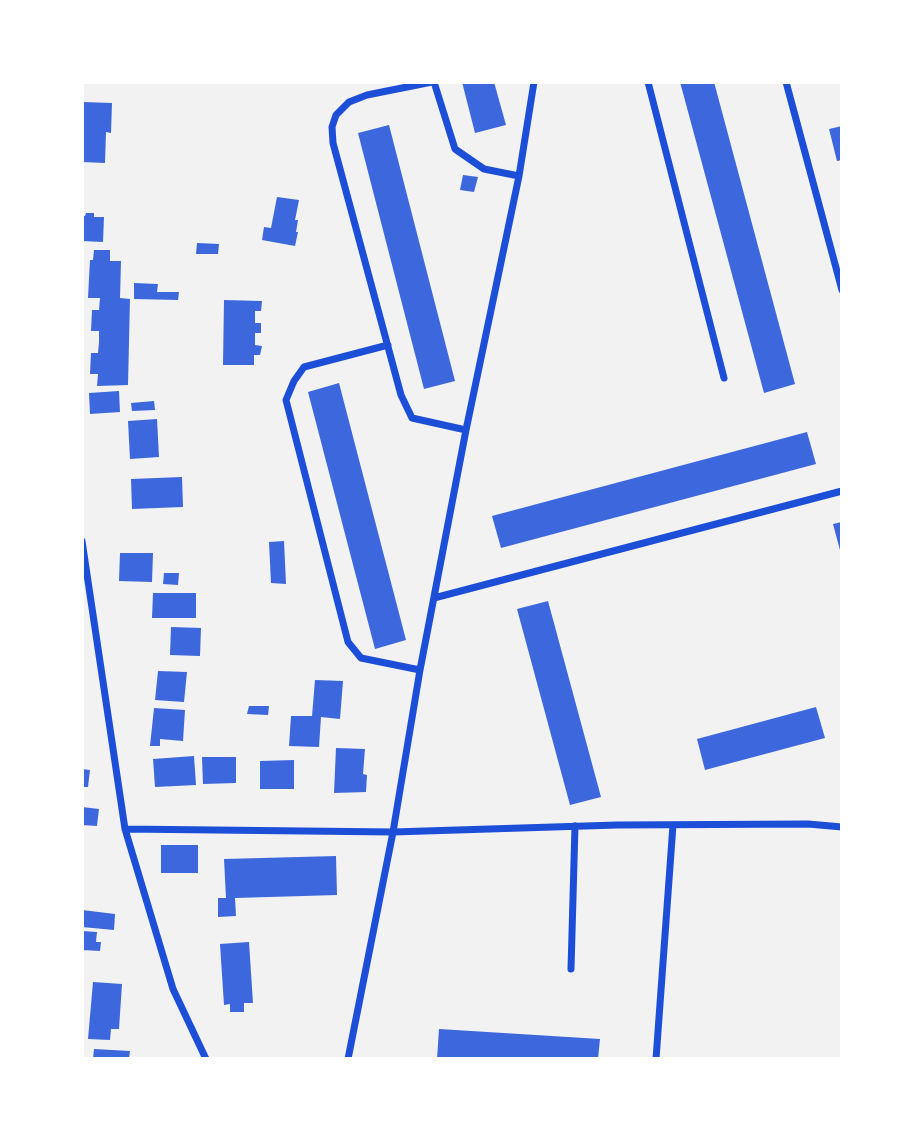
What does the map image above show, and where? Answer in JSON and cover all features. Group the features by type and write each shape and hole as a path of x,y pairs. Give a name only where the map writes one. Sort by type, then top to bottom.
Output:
{"street":[{"path":"466,430 412,418 401,395 333,143 332,127 336,115 349,102 367,95 433,82 455,149 484,169 519,176"},
{"path":"348,1059 393,832 420,670 466,430 519,176 534,82"},
{"path":"648,82 724,378"},
{"path":"786,82 842,290"},
{"path":"388,345 304,367 286,400 348,642 361,658 420,670"},
{"path":"434,598 842,491"},
{"path":"82,541 125,829 173,989 206,1059"},
{"path":"125,829 393,832 575,826 808,824 842,827"},
{"path":"656,1059 673,825"},
{"path":"571,969 575,826"}],"building":[{"path":"462,82 494,82 506,125 475,133"},
{"path":"680,82 714,82 795,384 764,393"},
{"path":"82,102 112,103 111,133 106,132 105,163 82,162"},
{"path":"389,125 455,381 424,389 358,133"},
{"path":"842,126 842,160 837,161 829,129"},
{"path":"463,175 478,177 474,192 460,190"},
{"path":"277,197 299,200 295,220 298,220 298,232 295,246 262,240 264,227 271,228"},
{"path":"94,213 94,217 104,217 103,242 82,241 82,216"},
{"path":"197,243 219,244 218,254 196,254"},
{"path":"94,250 110,250 110,261 121,261 120,298 130,299 128,385 97,386 98,374 90,374 91,353 98,353 99,342 99,331 91,331 92,310 99,310 100,298 88,298 90,260 93,260"},
{"path":"134,283 158,284 157,292 179,292 178,300 134,299"},
{"path":"224,300 262,301 261,311 255,311 255,323 261,323 261,333 255,333 255,345 262,346 260,355 254,355 254,365 223,365"},
{"path":"339,383 406,640 375,649 308,392"},
{"path":"119,391 120,412 90,414 89,393"},
{"path":"154,401 155,410 132,411 131,403"},
{"path":"157,419 159,457 130,459 128,421"},
{"path":"807,432 816,464 501,548 492,516"},
{"path":"182,477 183,507 132,509 131,479"},
{"path":"842,522 842,554 841,554 833,524"},
{"path":"284,541 286,584 271,583 269,542"},
{"path":"120,553 153,553 152,582 119,581"},
{"path":"164,573 179,573 178,585 163,584"},
{"path":"153,593 196,593 196,618 152,618"},
{"path":"548,601 601,797 570,805 517,609"},
{"path":"171,627 201,628 200,656 170,655"},
{"path":"158,671 187,672 184,702 155,700"},
{"path":"315,680 343,681 340,719 321,717 319,747 289,746 291,716 312,716"},
{"path":"249,706 269,706 268,715 247,714"},
{"path":"816,707 825,738 705,770 697,739"},
{"path":"154,708 185,710 183,741 160,739 160,746 150,746"},
{"path":"336,748 365,749 363,774 367,775 366,792 334,793"},
{"path":"194,756 196,785 155,787 153,759"},
{"path":"202,757 236,757 236,783 203,784"},
{"path":"294,760 294,789 260,789 260,761"},
{"path":"82,769 90,770 88,787 82,787"},
{"path":"82,807 99,809 97,826 82,825"},
{"path":"161,845 198,845 198,873 161,873"},
{"path":"336,856 337,895 235,898 236,916 218,917 218,898 226,898 224,859"},
{"path":"82,910 115,914 114,930 82,927"},
{"path":"82,931 97,932 96,942 101,942 100,951 82,950"},
{"path":"249,942 253,1003 244,1003 244,1012 230,1012 230,1004 224,1005 220,944"},
{"path":"93,982 122,984 119,1029 111,1029 110,1040 88,1039"},
{"path":"439,1029 600,1039 598,1059 437,1059"},
{"path":"94,1049 130,1051 129,1059 93,1059"}]}
